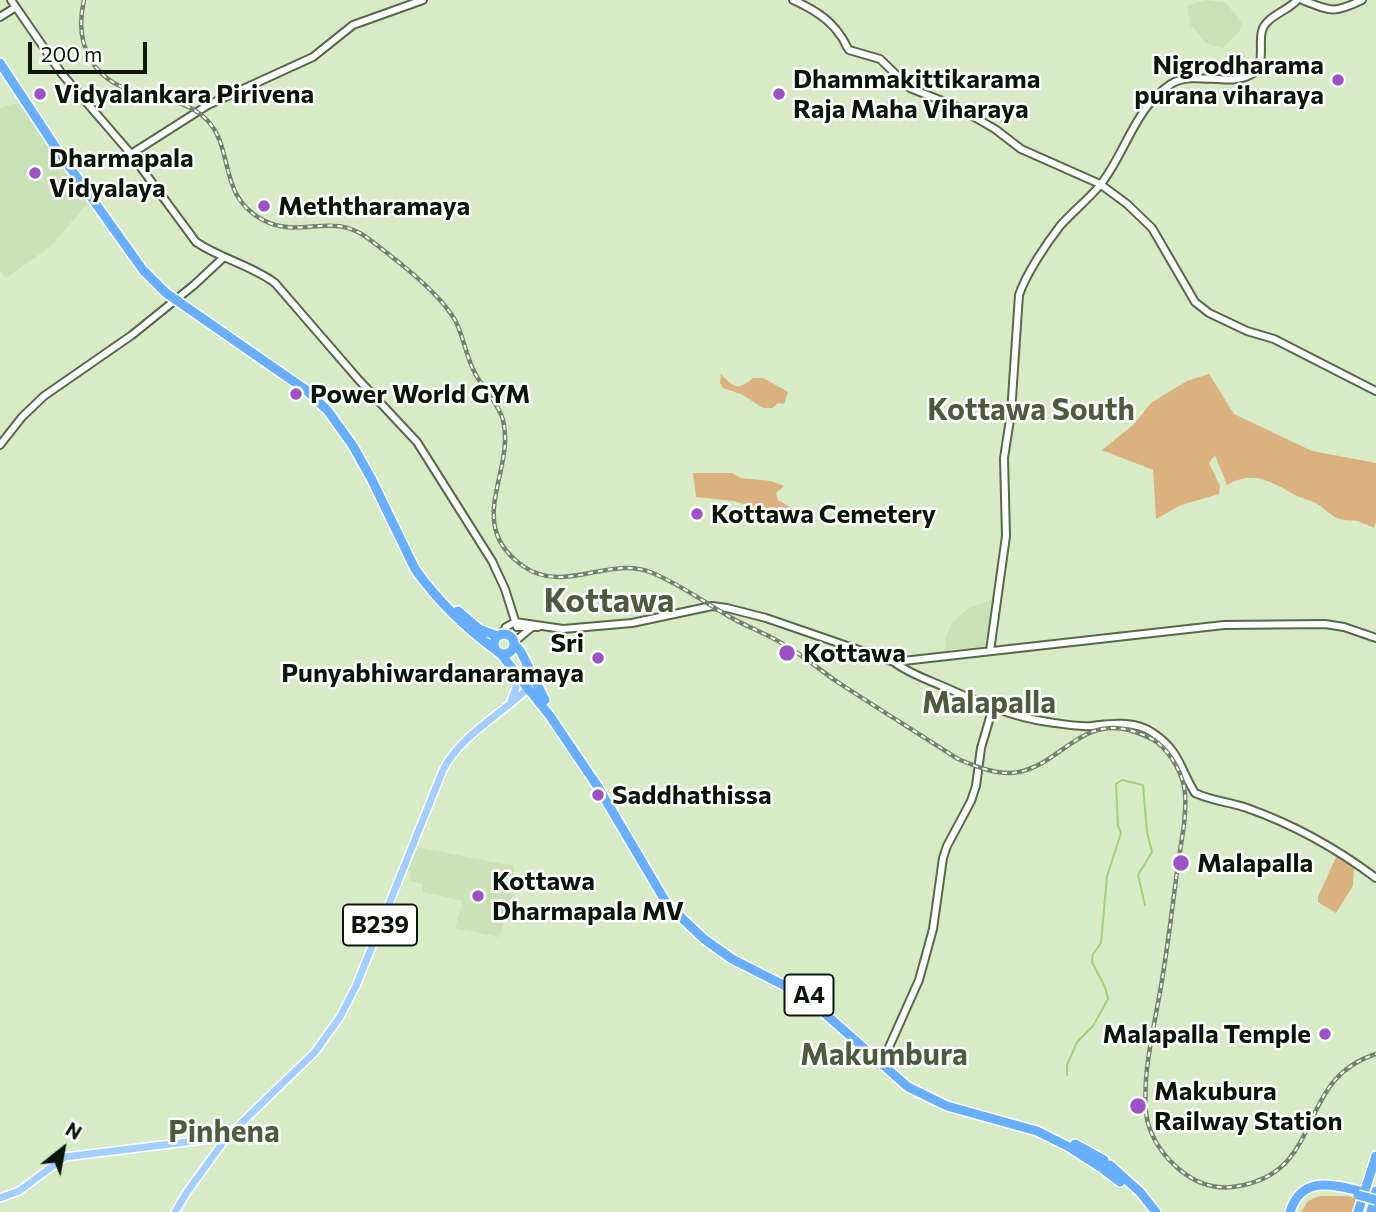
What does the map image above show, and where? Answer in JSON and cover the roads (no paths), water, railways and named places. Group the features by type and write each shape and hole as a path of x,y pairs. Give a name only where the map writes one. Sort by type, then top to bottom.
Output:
{"highway":[{"name":"A4","path":"0,53 76,170 145,269 176,299 308,387 331,409 355,444 394,520 432,584 471,623 500,635"},
{"name":"A4","path":"0,63 144,270 176,299 306,390 328,411 353,446 415,569 427,587 464,625 498,652 535,696 598,787 667,904 704,939 733,958 810,996 908,1087 932,1100 1037,1131 1104,1165"},
{"path":"500,635 508,635 514,642 510,652 498,652 494,641 500,635"},
{"name":"A4","path":"514,642 541,695 581,751 672,906 733,958"},
{"name":"A4","path":"882,1064 934,1098 1053,1134 1086,1150 1154,1212"},
{"path":"1086,1150 1097,1144"},
{"path":"1358,1212 1376,1156"},
{"path":"1292,1212 1301,1199 1312,1191 1322,1189 1376,1196 1371,1212"}],"main road":[{"path":"525,660 528,687"},
{"path":"514,671 514,701"},
{"name":"B239","path":"175,1212 227,1137 315,1052 334,1027 356,986 446,763 471,735 528,687"},
{"name":"B239","path":"514,701 535,696"},
{"path":"0,1198 19,1191 65,1157 227,1137"}],"street":[{"path":"11,0 62,74 131,154 196,242 275,283 417,442 482,543 505,589 516,624 514,642"},
{"path":"131,154 208,105 313,57 353,25 422,0"},
{"path":"793,0 826,19 841,35 849,50 880,59 910,88 957,107 995,128 1029,153 1100,184 1152,228 1195,302 1209,313 1247,331 1274,339 1376,391"},
{"path":"990,651 1006,536 1004,458 1011,413 1019,295 1023,283 1060,227 1100,184 1150,102 1172,83 1187,79 1248,77 1262,60 1265,24 1299,0 1329,10 1342,9 1362,0"},
{"path":"0,17 16,7"},
{"path":"0,444 44,396 132,335 224,257"},
{"path":"500,635 506,627 516,624 563,629 632,623 712,606 766,618 894,662 903,669 1020,717 1089,726 1111,723 1149,730 1168,745 1183,765 1195,793 1208,799 1243,806 1285,822 1327,844 1376,878"},
{"path":"516,624 531,628"},
{"path":"894,662 1250,624 1325,624 1344,627 1376,638"},
{"path":"514,642 531,628 540,626"},
{"path":"882,1064 919,980 933,929 943,858 976,786 981,748 993,707"}],"waterway":[{"path":"1067,1075 1067,1065 1077,1042 1093,1026 1108,999 1092,962 1093,954 1101,943 1107,876 1121,833 1118,826 1116,784 1122,780 1143,785 1147,832 1152,852 1138,875 1145,905"}],"railway":[{"path":"84,0 84,45 97,69 120,86 182,104 207,120 221,144 232,185 249,210 263,220 277,225 329,226 355,231 416,276 448,309 479,381 503,420 505,439 495,496 496,533 505,550 523,566 538,574 554,577 618,568 634,568 660,576 781,643 958,759 988,770 1011,773 1034,767 1084,736 1097,730 1112,728 1140,734 1163,748 1176,765 1182,779 1185,813 1166,957 1148,1060 1145,1099 1147,1121 1153,1137 1162,1152 1180,1170 1194,1180 1218,1187 1244,1185 1270,1175 1288,1160 1333,1083 1350,1066 1376,1054"}],"place":[{"name":"Nigrodharama purana viharaya","path":"1338,80"},
{"name":"Vidyalankara Pirivena","path":"40,94"},
{"name":"Dhammakittikarama Raja Maha Viharaya","path":"779,94"},
{"name":"Dharmapala Vidyalaya","path":"35,173"},
{"name":"Meththaramaya","path":"264,206"},
{"name":"Power World GYM","path":"296,394"},
{"name":"Kottawa Cemetery","path":"697,514"},
{"name":"Kottawa","path":"787,653"},
{"name":"Sri Punyabhiwardanaramaya","path":"598,658"},
{"name":"Saddhathissa","path":"598,795"},
{"name":"Malapalla","path":"1181,863"},
{"name":"Kottawa Dharmapala MV","path":"478,896"},
{"name":"Malapalla Temple","path":"1325,1034"},
{"name":"Makubura Railway Station","path":"1138,1106"}],"district":[{"name":"Kottawa South","path":"1031,410"},
{"name":"Kottawa","path":"609,601"},
{"name":"Malapalla","path":"989,703"},
{"name":"Makumbura","path":"884,1055"},
{"name":"Pinhena","path":"224,1132"}]}
